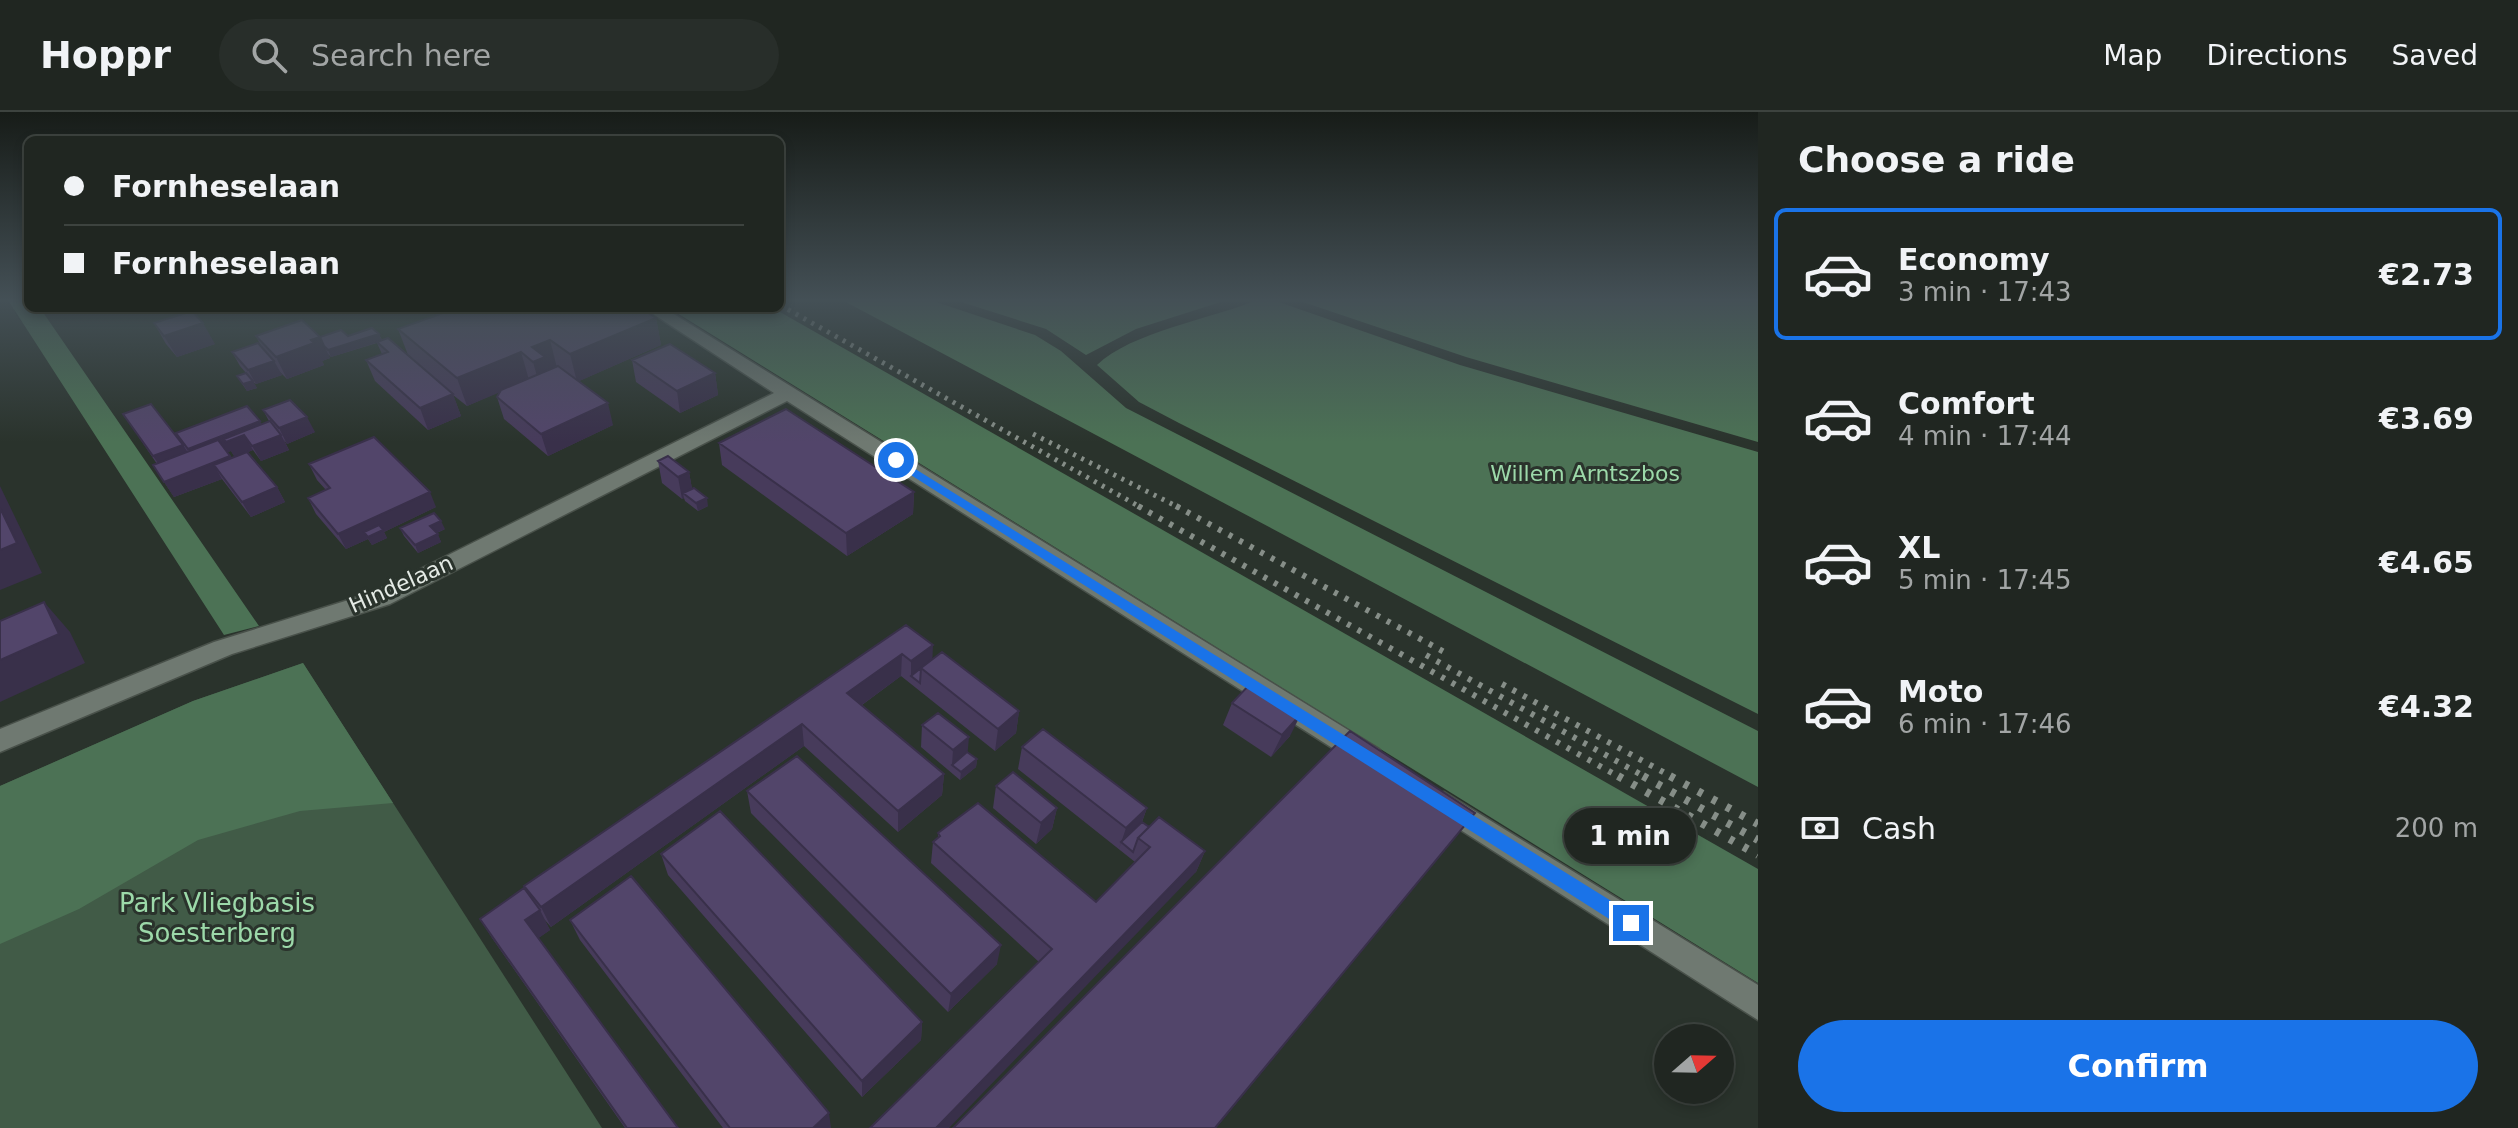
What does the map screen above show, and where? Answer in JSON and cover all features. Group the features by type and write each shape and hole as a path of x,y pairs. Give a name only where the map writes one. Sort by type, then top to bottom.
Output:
{"street":[{"path":"715,347 1395,774"},
{"name":"Hindelaan","path":"0,741 223,648 382,598 788,393"},
{"path":"1423,791 1758,1004"}],"green space":[{"path":"39,347 67,347 259,626 224,635"},
{"path":"733,347 842,347 1758,869 1758,983"},
{"path":"931,347 1055,347 1126,408 1758,731 1758,787"},
{"path":"1074,347 1101,347 1086,355"},
{"name":"Willem Arntszbos","path":"1124,347 1409,347 1758,452 1758,714 1139,402 1097,365"},
{"path":"1438,347 1758,347 1758,442"},
{"name":"Park Vliegbasis Soesterberg","path":"303,663 602,1128 0,1128 0,786 193,701"},
{"path":"303,663 393,803 300,811 198,840 79,909 0,944 0,786 193,701"}],"building":[{"path":"245,347 262,347 274,361 248,370 232,352"},
{"path":"267,347 302,347 276,357"},
{"path":"383,347 399,347 453,394 420,408 366,360 388,352"},
{"path":"420,347 533,347 545,357 533,362 521,352 457,378"},
{"path":"561,347 586,347 570,354"},
{"path":"662,347 675,347 715,373 677,391 632,360"},
{"path":"558,366 608,403 541,434 497,397 501,390"},
{"path":"246,373 253,381 243,384 237,376"},
{"path":"290,400 307,417 279,428 263,410"},
{"path":"151,404 183,445 153,456 123,414"},
{"path":"247,406 260,421 188,449 176,433"},
{"path":"786,409 914,492 846,533 719,443"},
{"path":"270,421 281,435 252,446 244,435 226,442 224,439"},
{"path":"374,437 430,492 338,534 308,498 330,488 309,464"},
{"path":"218,440 230,456 164,482 153,465"},
{"path":"247,452 277,487 242,502 214,465"},
{"path":"668,456 689,472 678,477 658,461"},
{"path":"694,488 707,498 696,503 683,493"},
{"path":"0,508 17,543 0,550"},
{"path":"434,513 441,521 430,526 438,534 415,545 400,528"},
{"path":"379,525 383,530 368,537 364,532"},
{"path":"44,602 59,634 0,660 0,621"},
{"path":"906,625 933,645 911,661 902,654 847,693 944,774 898,811 802,724 541,907 524,886"},
{"path":"942,652 1019,711 998,729 921,668"},
{"path":"921,668 920,683 911,676"},
{"path":"1251,683 1301,714 1282,735 1232,703"},
{"path":"938,713 969,737 953,750 922,725"},
{"path":"1043,729 1147,808 1126,828 1022,747"},
{"path":"1350,731 1475,813 1215,1128 953,1128"},
{"path":"967,752 977,759 961,772 952,765"},
{"path":"797,756 1001,945 951,994 747,791"},
{"path":"1013,772 1057,808 1041,823 996,786"},
{"path":"978,803 1096,902 1150,847 1138,838 1159,817 1205,851 936,1128 870,1128 1052,949 933,842 940,836 938,833"},
{"path":"720,811 922,1022 862,1081 661,854"},
{"path":"1142,822 1149,827 1138,838 1133,852 1121,842"},
{"path":"631,876 829,1113 813,1128 730,1128 570,920"},
{"path":"524,888 540,910 525,920 678,1128 627,1128 480,919"}],"railway":[{"path":"856,347 1142,508"},
{"path":"1033,434 1180,508"},
{"path":"1138,506 1621,778"},
{"path":"1176,506 1446,653"},
{"path":"1426,655 1647,778"},
{"path":"1502,684 1674,778"},
{"path":"1618,776 1758,855"},
{"path":"1643,776 1758,840"},
{"path":"1670,776 1758,824"}],"route":[{"path":"896,460 1631,923"}]}
